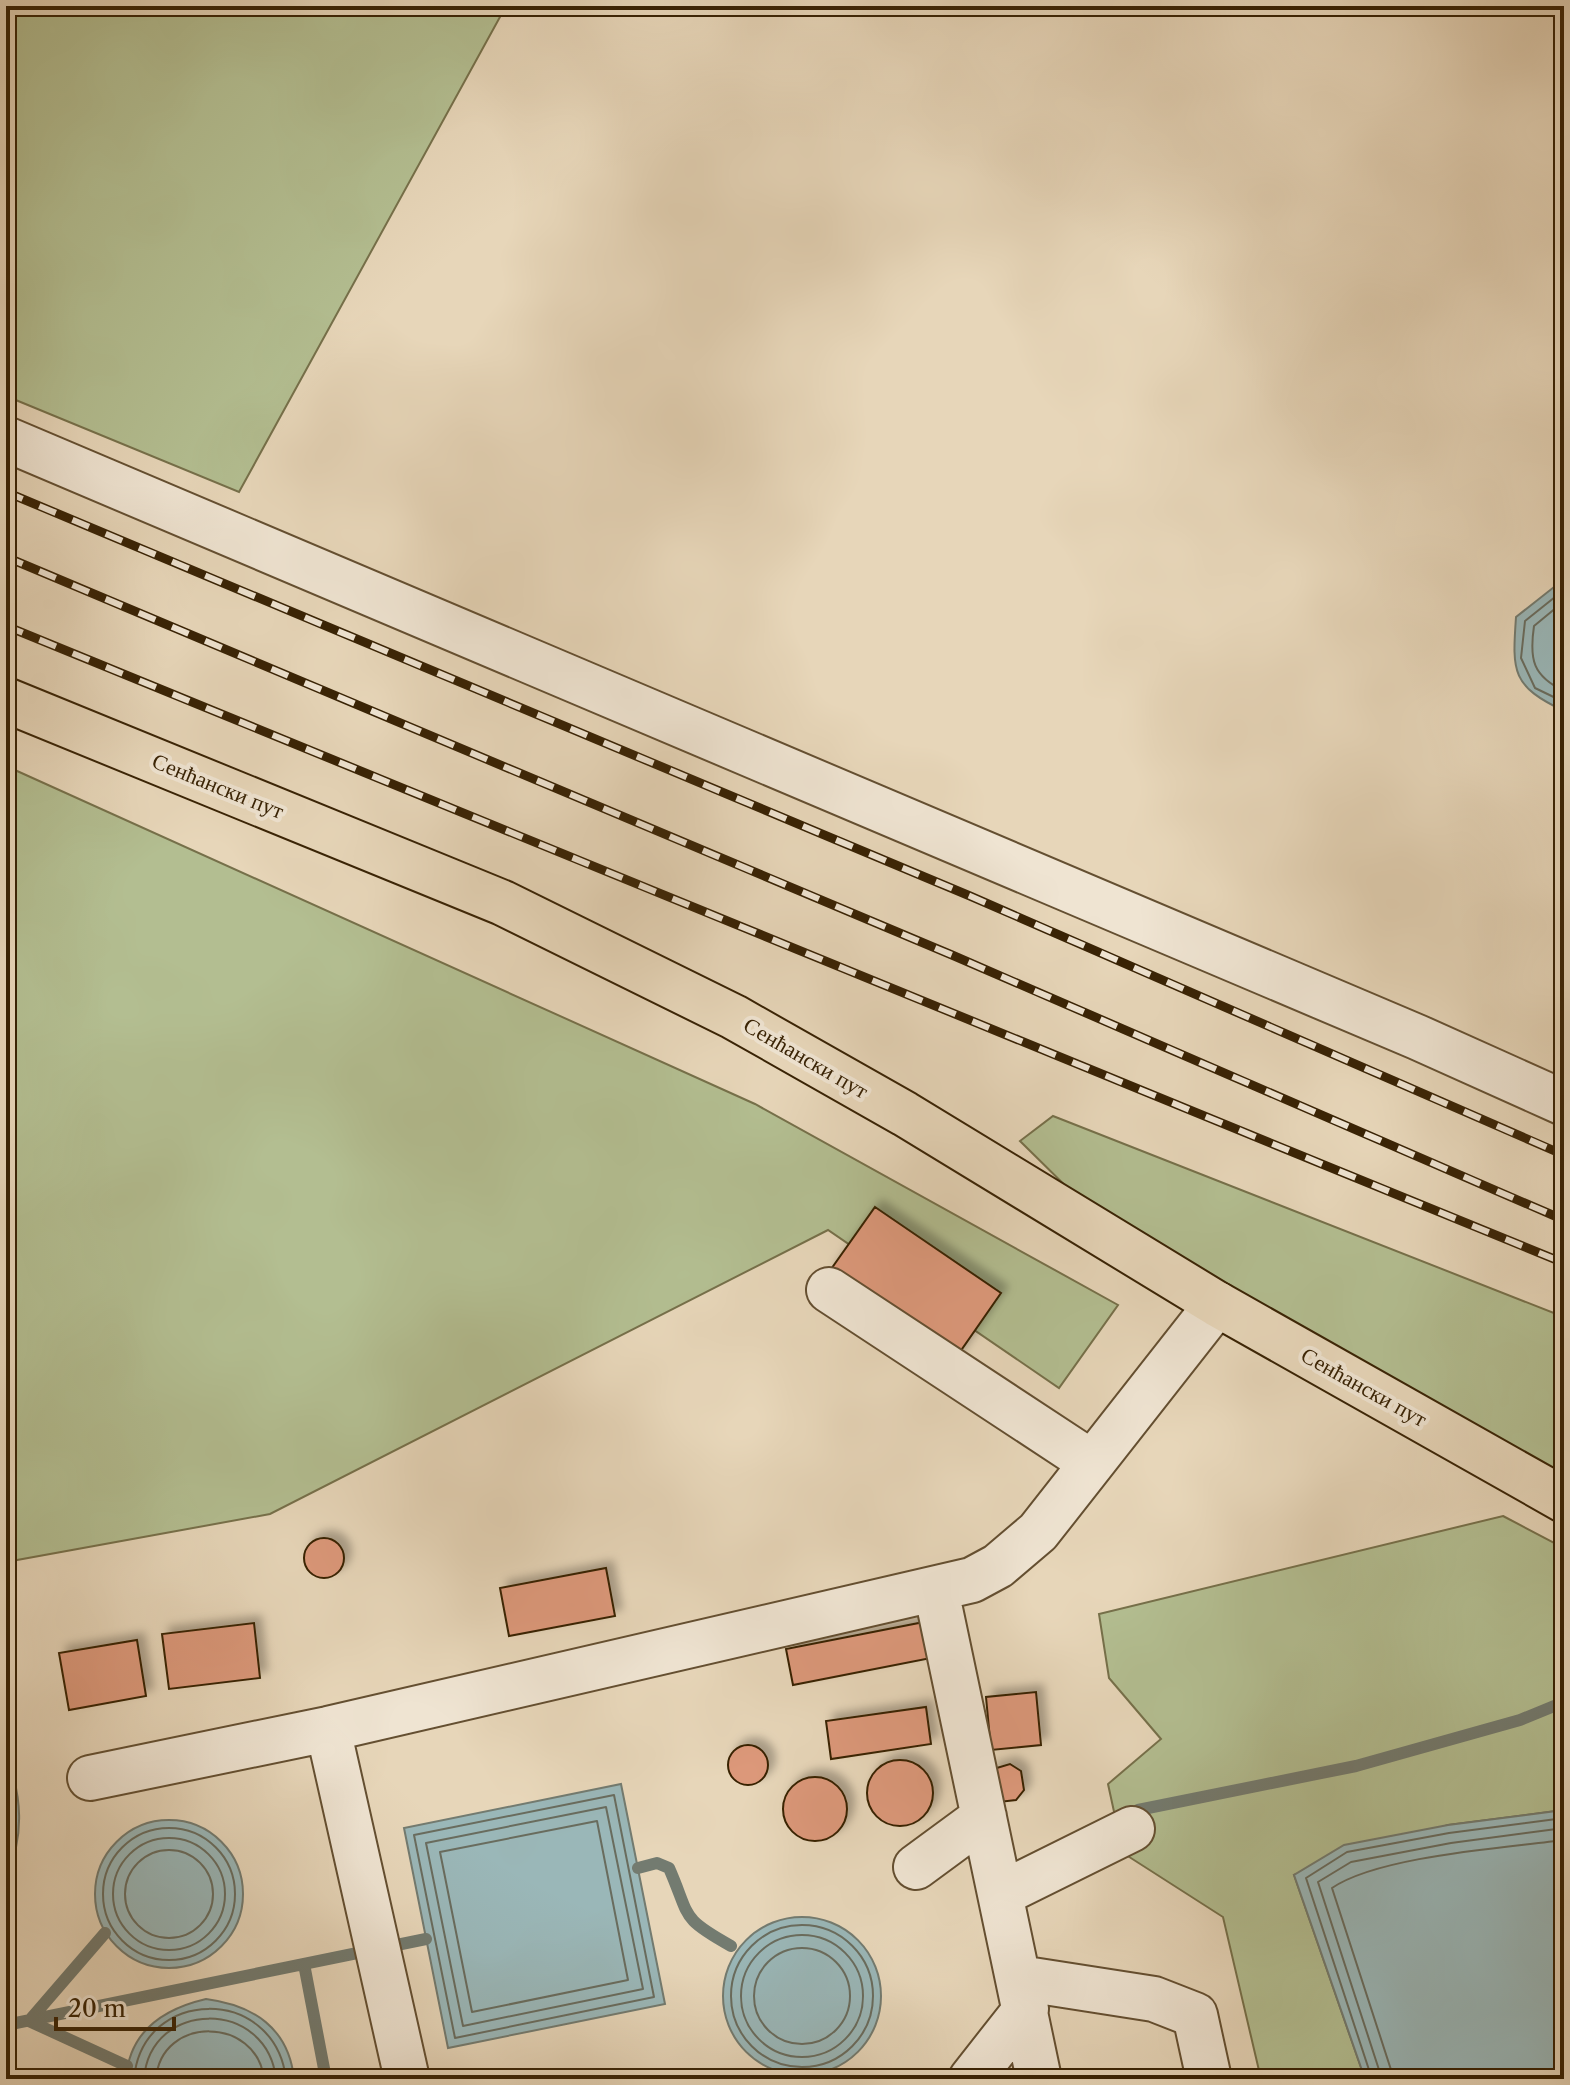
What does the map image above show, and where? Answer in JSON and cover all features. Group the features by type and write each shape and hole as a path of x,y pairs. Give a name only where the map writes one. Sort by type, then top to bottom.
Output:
{"main road":[{"name":"Сенћански пут","path":"6,700 503,903 734,1017 905,1114 1217,1304 1564,1500"}],"lane":[{"path":"6,439 1417,1037 1564,1103"},
{"path":"829,1290 1092,1463"},
{"path":"90,1778 328,1729 972,1580 1019,1551 1217,1304"},
{"path":"936,1590 1039,2079"},
{"path":"328,1729 407,2079"},
{"path":"916,1867 984,1817"},
{"path":"1001,1894 1132,1829"},
{"path":"971,2079 1022,1994"},
{"path":"1022,1994 1154,1999 1195,2015 1209,2079"}],"green space":[{"path":"6,6 506,6 239,492 6,396"},
{"path":"6,766 755,1104 1118,1305 1059,1388 828,1230 270,1514 6,1562"},
{"path":"1053,1116 1564,1317 1564,1480 1091,1211 1020,1141"},
{"path":"1503,1516 1564,1548 1564,1810 1448,1825 1294,1875 1365,2079 1261,2079 1223,1917 1123,1853 1108,1784 1161,1739 1109,1678 1099,1614"}],"water":[{"path":"1554,587 1564,590 1564,711 1534,694 1525,685 1519,676 1514,652 1516,617"},
{"path":"6,1756 18,1800 19,1831 6,1876"},
{"path":"621,1784 665,2004 448,2048 404,1828"},
{"path":"1564,1810 1564,2079 1365,2079 1294,1875 1344,1845 1448,1825"},
{"path":"169,1820 197,1826 221,1842 237,1866 243,1894 237,1922 221,1946 197,1962 169,1968 141,1962 117,1946 101,1922 95,1894 101,1866 117,1842 141,1826"},
{"path":"802,1917 832,1923 858,1940 875,1966 881,1996 875,2026 858,2052 832,2069 802,2075 772,2069 746,2052 729,2026 723,1996 729,1966 746,1940 772,1923"},
{"path":"206,1999 239,2007 266,2022 285,2046 294,2079 126,2079 134,2048 151,2025 176,2009"}],"building":[{"path":"875,1207 1001,1293 955,1359 829,1272"},
{"path":"324,1538 338,1544 344,1558 338,1572 324,1578 310,1572 304,1558 310,1544"},
{"path":"606,1568 615,1616 509,1636 500,1588"},
{"path":"924,1622 931,1658 793,1685 786,1649"},
{"path":"254,1623 260,1678 169,1689 162,1634"},
{"path":"137,1640 146,1696 69,1710 59,1653"},
{"path":"1036,1692 1041,1745 991,1750 986,1697"},
{"path":"926,1707 931,1744 831,1759 826,1721"},
{"path":"748,1745 762,1751 768,1765 762,1779 748,1785 734,1779 728,1765 734,1751"},
{"path":"906,1760 924,1769 931,1780 931,1806 924,1817 913,1824 894,1826 876,1817 869,1806 867,1787 876,1769 887,1762"},
{"path":"1010,1764 1021,1771 1024,1790 1016,1800 999,1802 990,1770"},
{"path":"815,1777 838,1786 847,1809 838,1832 815,1841 792,1832 783,1809 792,1786"}],"waterway":[{"path":"1138,1810 1356,1766 1520,1720 1564,1702"},
{"path":"638,1868 657,1863 669,1868 694,1922 731,1946"},
{"path":"105,1933 29,2021 127,2066"},
{"path":"6,2025 426,1939"},
{"path":"304,1964 326,2079"}],"railway":[{"path":"6,492 970,896 1564,1155"},
{"path":"6,557 952,955 1564,1220"},
{"path":"6,626 1564,1263"}]}
